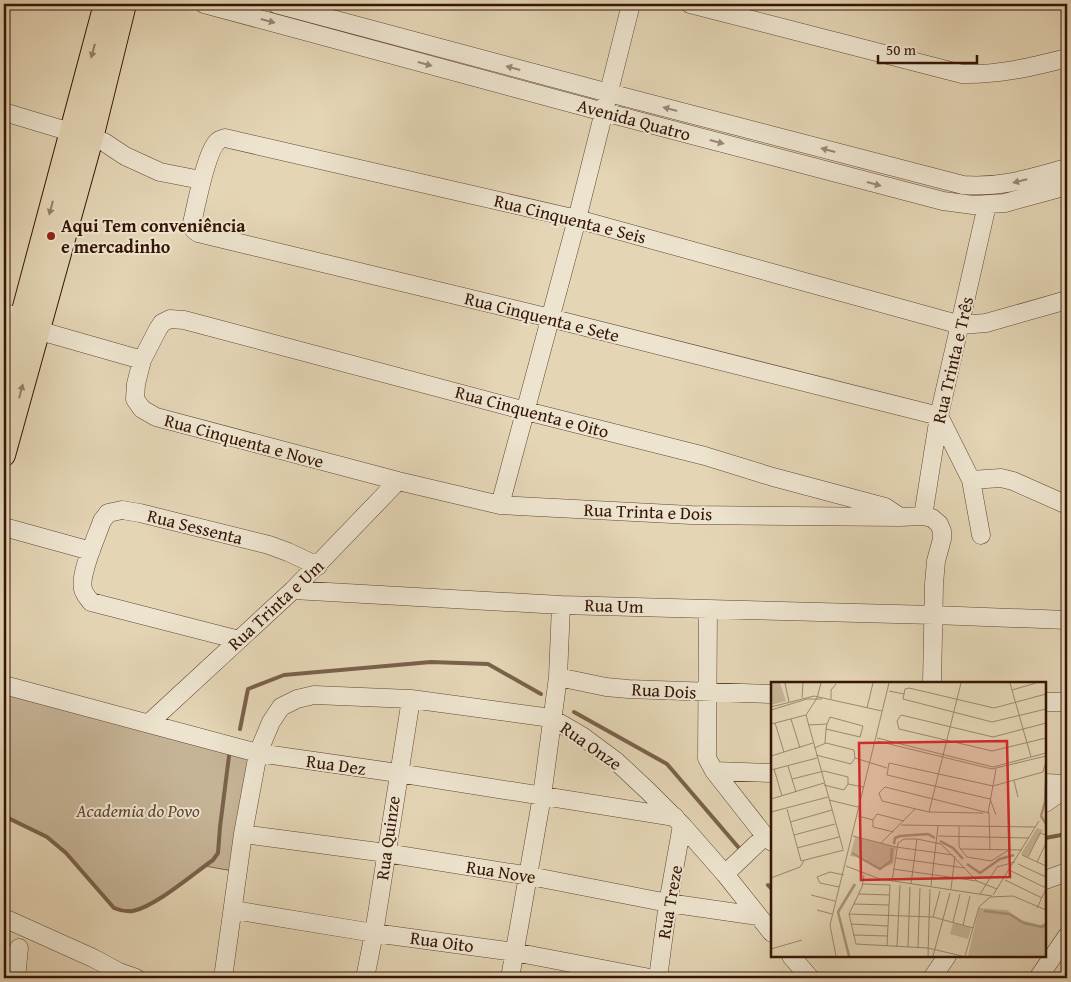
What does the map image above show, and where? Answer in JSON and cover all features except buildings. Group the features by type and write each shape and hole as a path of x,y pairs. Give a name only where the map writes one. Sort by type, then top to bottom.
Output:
{"main road":[{"path":"82,135 105,4"},
{"path":"4,382 21,320 125,4"},
{"path":"4,455 21,320"}],"street":[{"name":"Avenida Quatro","path":"204,4 943,201 988,205 1005,203 1067,186"},
{"name":"Avenida Quatro","path":"276,4 963,185 991,186 1004,184 1067,168"},
{"path":"500,505 631,4"},
{"path":"690,4 962,74 986,75 1010,72 1067,58"},
{"path":"4,112 110,145 124,156 160,172 201,180"},
{"name":"Rua Cinquenta e Seis","path":"201,180 214,145 219,140 225,138 576,219 961,325 986,323 1067,300"},
{"name":"Rua Cinquenta e Sete","path":"201,180 192,223 198,233 550,318 939,416"},
{"name":"Rua Trinta e Três","path":"923,516 939,416 988,205"},
{"name":"Rua Cinquenta e Oito","path":"142,360 162,323 170,319 184,320 526,411 705,456 885,507 900,516 932,518 939,524 942,531 936,561 932,602 934,615"},
{"path":"21,320 142,360"},
{"name":"Rua Cinquenta e Nove","path":"142,360 136,384 135,399 142,409 156,417 398,481"},
{"path":"939,416 971,480 981,535"},
{"path":"971,480 1001,478 1013,481 1065,504"},
{"name":"Rua Trinta e Dois","path":"398,481 500,505 692,515 900,516"},
{"name":"Rua Trinta e Um","path":"149,723 318,566 398,481"},
{"name":"Rua Sessenta","path":"239,640 91,602 86,597 83,588 83,577 102,521 108,514 122,510 140,513 269,546 288,552 318,566"},
{"path":"4,527 91,551"},
{"name":"Rua Um","path":"293,590 562,605 1067,620"},
{"path":"510,978 530,876 542,796 558,677 562,605"},
{"path":"708,609 706,751 714,771 768,839 725,874"},
{"path":"932,682 934,615"},
{"name":"Rua Dois","path":"558,677 606,687 707,693 771,694"},
{"name":"Rua Dez","path":"4,685 258,752 542,796 678,821"},
{"name":"Rua Onze","path":"258,752 271,722 281,707 297,699 314,695 411,698 551,718 582,736 617,762 678,821 725,874 771,932"},
{"name":"Rua Quinze","path":"365,978 374,933 411,698"},
{"path":"1046,702 1067,702"},
{"path":"224,978 244,834 258,752"},
{"path":"714,771 771,773"},
{"path":"1046,783 1067,786"},
{"path":"1046,802 1067,786"},
{"name":"Rua Treze","path":"658,978 678,821"},
{"name":"Rua Nove","path":"244,834 386,853 530,876 668,903 758,916"},
{"path":"1046,880 1067,872"},
{"name":"Rua Oito","path":"234,910 374,933 514,952 650,978"},
{"path":"4,918 93,958 119,972 136,978"},
{"path":"1038,978 1067,936"},
{"path":"16,978 19,948"},
{"path":"792,957 810,978"},
{"path":"932,978 946,957"}],"green space":[{"name":"Academia do Povo","path":"4,689 252,755 233,871 205,866 150,904 126,910 114,908 66,853 47,837 4,816"}],"waterway":[{"path":"240,729 248,689 284,675 431,662 488,664 541,694"},
{"path":"574,712 667,764 739,848"},
{"path":"4,816 47,837 66,853 114,908 133,911 152,903 174,889 213,860 218,853 229,756"},
{"path":"1046,838 1067,834"},
{"path":"768,885 771,888"}],"place":[{"name":"Aqui Tem conveniência e mercadinho","path":"51,236"}]}
